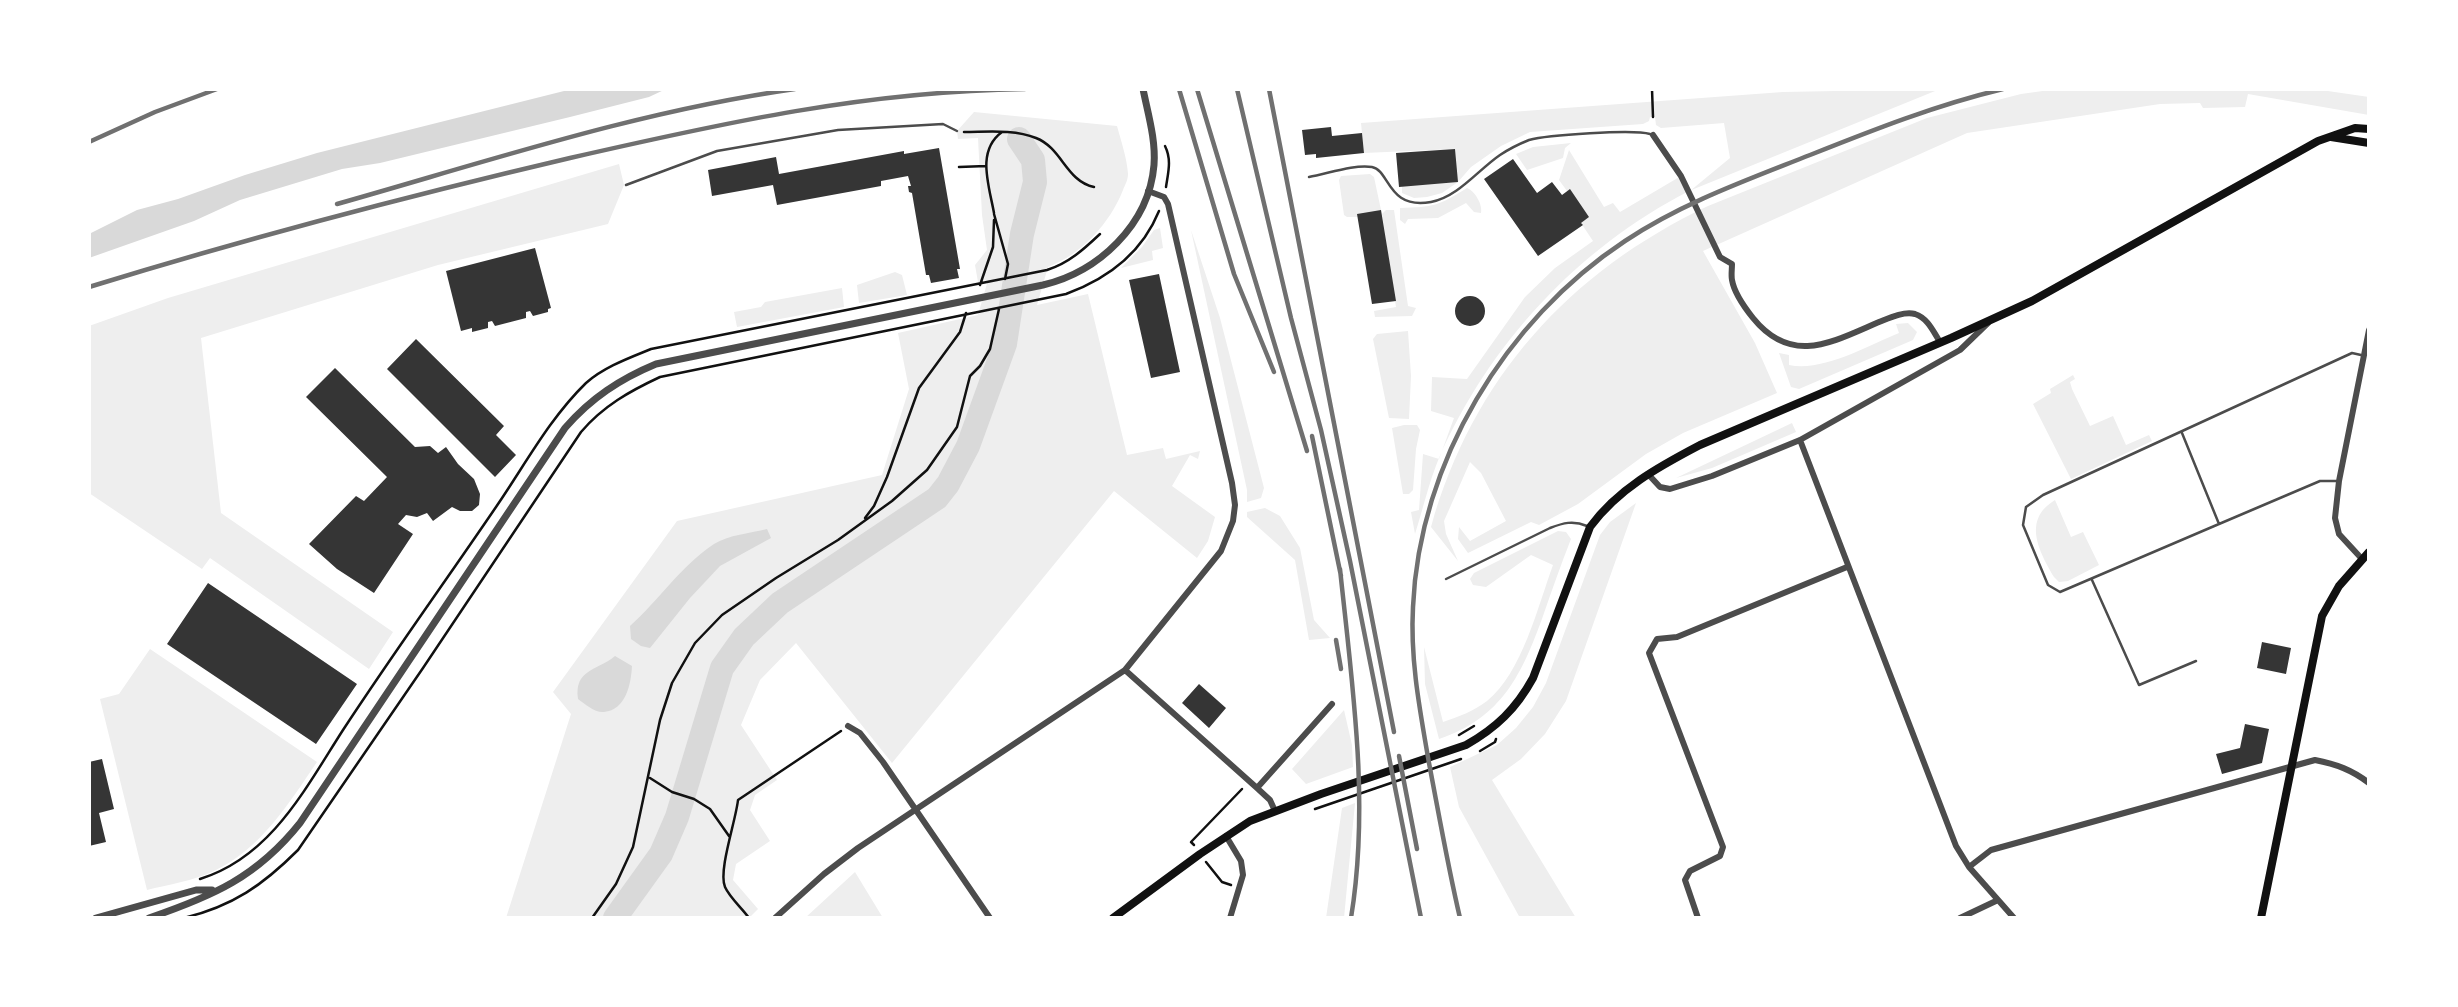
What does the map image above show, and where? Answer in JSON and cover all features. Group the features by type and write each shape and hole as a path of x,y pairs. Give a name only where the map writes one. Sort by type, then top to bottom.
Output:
{"main road":[{"path":"1113,918 1226,836 1251,821 1466,745 1504,719 1521,700 1532,678 1590,527 1623,491 1648,474 1700,445 2039,297 2328,136 2355,128 2369,129"},
{"path":"2328,136 2369,143"},
{"path":"2261,918 2322,616 2339,586 2366,555"}],"street":[{"path":"149,918 186,905 234,882 266,861 300,823 565,428 582,409 625,377 656,364 1043,285 1063,280 1100,260 1128,229 1148,191 1154,163 1151,128 1143,89"},
{"path":"1653,135 1689,191 1720,257 1732,264 1732,280 1747,310 1761,327 1780,341 1807,348 1826,345 1896,315 1916,314 1929,324 1940,342"},
{"path":"775,918 858,848 1125,670 1221,551 1233,520 1235,505 1232,482 1168,204 1164,197 1148,191"},
{"path":"1648,474 1660,487 1670,489 1712,476 1800,440 1960,350 1989,321"},
{"path":"2366,555 2339,534 2335,518 2339,481 2369,330"},
{"path":"1800,440 1956,846 1969,867 2014,918"},
{"path":"1698,918 1685,880 1690,871 1720,856 1723,847 1649,653 1657,639 1677,637 1847,567"},
{"path":"1125,670 1257,788 1275,811"},
{"path":"1257,788 1332,704"},
{"path":"848,726 860,733 918,809 990,918"},
{"path":"1969,867 1992,850 2315,760 2336,764 2356,773 2369,783"},
{"path":"1226,836 1241,861 1243,875 1230,918"},
{"path":"96,918 196,890 216,890"},
{"path":"1960,918 1998,900"}],"lane":[{"path":"626,185 717,150 838,130 943,124 957,131"},
{"path":"1309,177 1373,167 1380,172 1396,195 1415,203 1429,202 1442,199 1500,155 1531,139 1641,131 1653,135"},
{"path":"2339,481 2320,481 2060,592 2048,585 2023,526 2026,507 2043,495 2352,353 2364,355"},
{"path":"2182,433 2219,524"},
{"path":"1446,579 1550,528 1568,522 1579,522 1590,527"},
{"path":"2092,580 2139,685 2196,661"}],"path":[{"path":"1652,89 1653,117"},
{"path":"957,131 1002,132 1037,138 1054,151 1083,184 1094,187"},
{"path":"1002,132 992,140 986,152 986,166 994,214 1008,264 1003,288"},
{"path":"959,167 986,166"},
{"path":"863,521 874,506 887,477 919,388 960,332 966,314 979,298 980,284 993,247 994,214"},
{"path":"198,879 220,871 249,854 269,837 288,814 554,419 589,381 614,365 652,349 1061,266 1100,234"},
{"path":"592,918 616,884 633,847 660,720 672,683 695,643 722,615 838,540 927,470 957,427 970,376 990,349 1001,300"},
{"path":"184,918 225,906 255,889 278,871 298,850 424,668 581,432 606,407 629,391 660,377 1038,300"},
{"path":"749,918 725,889 723,881 729,836 738,800 848,726"},
{"path":"648,777 672,792 694,799 710,809 729,836"},
{"path":"1191,842 1249,781"},
{"path":"1209,866 1222,882 1240,888"}],"shaded area":[{"path":"572,89 666,89 649,97 570,117 380,163 342,169 240,200 194,221 89,258 89,234 137,210 317,153"},
{"path":"1940,89 1691,190 1730,158 1724,123 1661,128 1656,125 1655,117 1650,117 1649,121 1643,124 1530,132 1501,146 1471,167 1458,182 1442,193 1414,198 1402,193 1402,186 1457,182 1455,149 1364,153 1361,123 1783,92"},
{"path":"2057,89 2314,89 2369,97 2369,115 2248,94 2245,107 2203,108 2200,103 2160,104 1967,133 1703,251 1755,343 1777,393 1683,433 1646,454 1578,504 1539,525 1531,522 1468,553 1458,539 1459,527 1470,541 1506,521 1481,473 1470,462 1444,521 1446,534 1458,561 1431,527 1449,473 1472,423 1500,377 1533,335 1570,297 1612,263 1658,233 1708,206 1927,118 2021,94"},
{"path":"974,112 1117,126 1128,174 1123,190 1111,214 1093,236 1072,254 1048,267 1037,305 1088,294 1127,455 1163,448 1166,459 1200,451 1198,459 1190,455 1172,486 1215,517 1208,541 1197,558 1114,491 892,763 796,643 760,680 741,725 777,780 755,795 750,810 770,841 736,864 733,880 758,909 749,918 506,918 571,714 553,692 677,521 882,475 909,389 898,333 978,315 988,280 978,282 975,265 987,250 982,215 978,138 958,139 957,131"},
{"path":"1571,143 1565,148 1563,158 1527,170 1516,154 1533,147"},
{"path":"1569,150 1604,207 1613,203 1620,212 1681,176 1690,191 1648,214 1610,241 1574,270 1541,303 1511,338 1484,376 1440,455 1454,418 1431,411 1432,377 1467,379 1525,297 1555,268 1593,241 1581,223 1589,217 1570,190 1567,191 1559,180"},
{"path":"619,164 624,185 608,224 438,265 201,338 221,513 393,632 369,669 210,558 202,569 89,493 89,326 168,298"},
{"path":"1370,174 1374,177 1381,210 1358,217 1347,217 1344,215 1339,180 1341,176"},
{"path":"1467,188 1478,199 1481,213 1474,212 1466,203 1438,218 1408,219 1405,224 1400,220 1400,208 1435,204"},
{"path":"1386,210 1394,210 1408,306 1416,308 1412,316 1375,317 1374,311 1396,307 1382,214"},
{"path":"1160,228 1163,248 1152,251 1153,260 1121,268 1154,230"},
{"path":"1191,230 1220,318 1264,488 1261,498 1247,502 1247,490"},
{"path":"895,272 902,275 907,295 859,303 857,285"},
{"path":"842,288 844,307 737,327 734,312 761,307 765,302"},
{"path":"1908,323 1917,332 1913,340 1799,389 1791,387 1779,353 1789,355 1789,365 1816,365 1899,333 1896,324"},
{"path":"1408,331 1411,376 1409,419 1389,418 1373,339 1377,334"},
{"path":"2073,375 2075,379 2070,382 2072,389 2090,426 2113,416 2126,445 2149,435 2152,441 2071,479 2033,404 2051,393 2050,389"},
{"path":"1792,423 1796,432 1712,468 1676,478"},
{"path":"1417,425 1420,430 1413,490 1409,494 1403,494 1392,428"},
{"path":"1423,454 1439,459 1415,534 1411,512 1419,510"},
{"path":"2055,500 2071,537 2083,532 2099,565 2068,581 2059,582 2043,557 2036,536 2039,517"},
{"path":"1636,503 1566,701 1545,734 1521,759 1492,780 1576,918 1520,918 1459,807 1450,767 1497,745 1516,728 1533,707 1546,683 1600,535 1610,522"},
{"path":"1265,508 1280,516 1300,548 1314,620 1330,638 1309,640 1295,560 1247,517 1247,512"},
{"path":"767,529 771,538 720,566 650,648 631,639 630,626 702,553 726,538"},
{"path":"1558,531 1566,532 1571,539 1535,637 1517,675 1507,691 1479,719 1439,739 1425,684 1424,647 1443,722 1471,711 1487,701 1510,674 1519,656 1553,565 1531,555 1486,587 1473,585 1470,579 1474,573"},
{"path":"150,649 317,762 273,824 231,862 190,880 147,890 100,699 119,694"},
{"path":"615,656 632,666 629,688 618,706 604,712 597,711 578,699 580,682 588,672"},
{"path":"1344,710 1352,745 1353,767 1306,784 1292,769"},
{"path":"1355,803 1344,918 1326,918 1342,808"},
{"path":"855,872 883,918 805,918"}],"building":[{"path":"1331,127 1332,136 1362,133 1364,153 1316,158 1316,154 1305,155 1302,130"},
{"path":"939,148 960,269 957,269 959,278 931,283 929,275 926,275 908,176 881,181 881,186 777,205 773,185 712,196 708,170 776,157 779,174 904,151 904,154"},
{"path":"1455,149 1458,182 1399,187 1396,153"},
{"path":"1513,159 1537,193 1552,182 1562,195 1570,189 1589,217 1581,223 1583,225 1538,256 1484,179"},
{"path":"1381,210 1396,301 1372,304 1357,214"},
{"path":"535,248 551,308 548,312 533,316 530,311 526,312 526,318 495,326 492,321 488,322 488,328 472,332 472,328 461,331 446,271"},
{"path":"1159,274 1180,372 1151,378 1129,280"},
{"path":"1470,296 1480,301 1485,311 1480,321 1470,326 1460,321 1455,311 1460,301"},
{"path":"416,339 504,426 496,435 516,455 495,477 387,369"},
{"path":"335,368 415,447 430,446 438,453 446,447 458,464 474,479 480,494 479,505 472,511 460,511 452,507 433,521 427,513 417,517 406,515 398,524 413,534 374,593 337,569 309,544 356,496 364,501 387,477 306,397"},
{"path":"208,583 357,684 316,744 167,644"},
{"path":"2262,642 2291,648 2286,674 2257,668"},
{"path":"1199,684 1226,708 1209,728 1182,703"},
{"path":"2245,724 2269,729 2262,763 2222,774 2216,754 2240,748"},
{"path":"102,759 114,809 99,813 106,842 89,846 89,762"}],"waterway":[{"path":"615,918 661,854 677,817 722,668 744,637 780,603 937,498 948,484 968,446 1005,344 1022,234 1035,182 1033,160 1019,139"}],"railway":[{"path":"89,142 155,112 217,89"},
{"path":"337,204 622,124 737,98 795,89"},
{"path":"89,287 389,203 683,133 852,102 966,91 1025,89"},
{"path":"1179,89 1234,274 1274,372"},
{"path":"1197,89 1307,451"},
{"path":"1237,89 1291,318 1321,430 1350,561 1421,918"},
{"path":"1269,89 1394,732"},
{"path":"1460,918 1419,705 1412,627 1419,553 1432,500 1451,449 1476,400 1507,354 1542,311 1582,274 1647,227 1715,193 1857,136 1929,110 2003,89"},
{"path":"1312,436 1341,576"},
{"path":"1340,569 1354,699 1359,787 1359,831 1351,918"},
{"path":"1336,640 1341,669"},
{"path":"1399,756 1417,849"}]}
